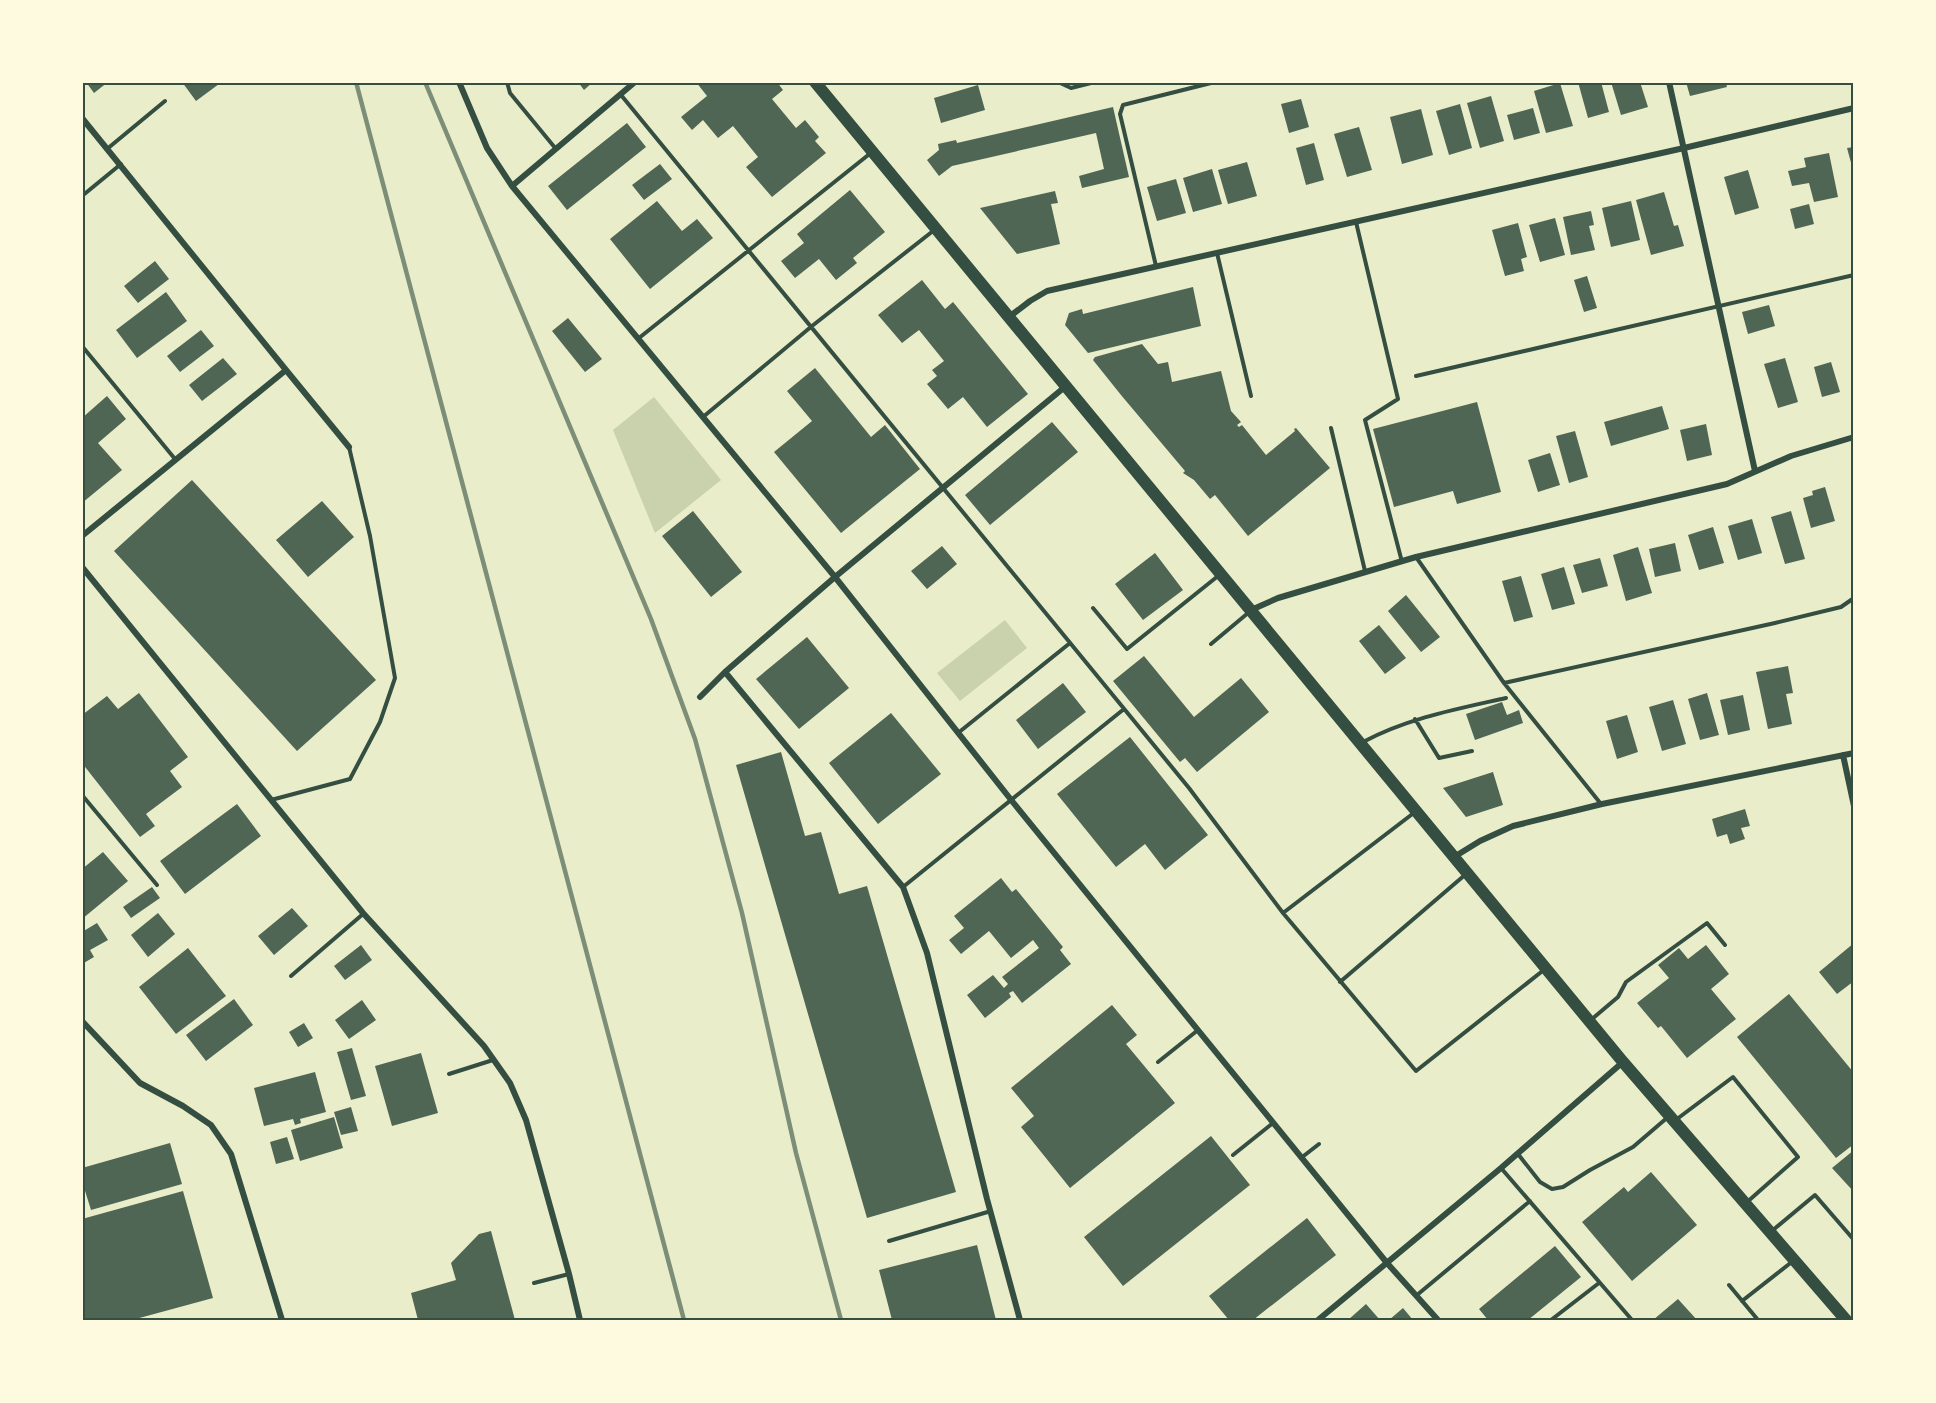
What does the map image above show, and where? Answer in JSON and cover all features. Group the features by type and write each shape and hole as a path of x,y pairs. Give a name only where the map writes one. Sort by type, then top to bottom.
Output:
{"main road":[{"path":"815,82 1589,1022 1846,1320"}],"street":[{"path":"459,82 487,148 512,186 835,577 1012,801 1301,1158 1387,1263 1438,1320"},
{"path":"512,186 635,82"},
{"path":"1669,82 1755,471"},
{"path":"1009,317 1047,291 1854,108"},
{"path":"82,118 349,447"},
{"path":"82,536 285,370"},
{"path":"700,697 725,672 835,577 1066,386"},
{"path":"1251,610 1278,598 1416,558 1727,484 1791,456 1854,437"},
{"path":"82,567 270,801 363,913 484,1046 510,1083 526,1120 580,1320"},
{"path":"725,672 903,887 927,953 1020,1320"},
{"path":"1453,857 1480,841 1513,826 1602,804 1854,753"},
{"path":"1843,755 1854,806"},
{"path":"82,1022 140,1083 183,1106 211,1125 231,1154 282,1320"},
{"path":"1318,1320 1501,1168 1623,1062"}],"lane":[{"path":"507,82 510,93 556,149"},
{"path":"1058,82 1071,88 1095,82"},
{"path":"1156,266 1120,114 1124,105 1215,82"},
{"path":"621,95 1189,788 1283,913 1416,1071 1545,969"},
{"path":"107,148 165,101"},
{"path":"638,339 872,152"},
{"path":"82,196 121,164"},
{"path":"1355,222 1398,399 1365,420 1402,562"},
{"path":"703,417 812,326 936,228"},
{"path":"1217,253 1251,396"},
{"path":"1416,376 1854,274"},
{"path":"82,346 176,460"},
{"path":"1331,428 1365,572"},
{"path":"270,801 350,779 380,722 395,678 370,536 349,447"},
{"path":"1416,558 1504,683 1602,804"},
{"path":"1093,608 1127,649 1220,573"},
{"path":"1504,683 1775,623 1840,607 1854,598"},
{"path":"1211,644 1251,610"},
{"path":"958,733 1070,643"},
{"path":"1360,744 1386,730 1415,719 1506,698"},
{"path":"903,887 1124,709"},
{"path":"1415,719 1439,758 1472,750"},
{"path":"82,795 157,885"},
{"path":"1283,913 1416,811"},
{"path":"1340,982 1467,874"},
{"path":"291,976 363,913"},
{"path":"1589,1022 1618,997 1626,982 1707,923 1725,945"},
{"path":"1158,1062 1198,1030"},
{"path":"449,1074 493,1060"},
{"path":"1518,1153 1540,1182 1552,1189 1563,1187 1634,1147 1733,1077 1798,1157 1746,1204"},
{"path":"1233,1155 1273,1123"},
{"path":"1301,1158 1319,1144"},
{"path":"1501,1168 1632,1320"},
{"path":"1770,1232 1815,1195 1854,1240"},
{"path":"1416,1296 1530,1201"},
{"path":"889,1241 991,1211"},
{"path":"1742,1301 1794,1260"},
{"path":"534,1283 569,1274"},
{"path":"1551,1320 1599,1283"},
{"path":"1729,1285 1758,1320"}],"green space":[{"path":"654,397 721,480 655,533 613,430"},
{"path":"1005,620 1027,648 960,701 937,673"}],"building":[{"path":"86,82 108,82 94,93"},
{"path":"182,82 217,82 219,84 196,101"},
{"path":"578,82 593,82 584,90"},
{"path":"696,82 777,82 783,90 772,99 796,128 805,120 819,137 815,141 826,153 772,197 746,167 758,157 733,126 718,138 703,120 692,130 681,117 707,96"},
{"path":"1578,82 1601,82 1609,112 1588,118"},
{"path":"1611,82 1640,82 1648,107 1621,115"},
{"path":"1686,82 1726,82 1727,87 1690,96"},
{"path":"1560,83 1573,126 1546,133 1534,91"},
{"path":"978,85 985,110 941,123 934,98"},
{"path":"1491,96 1504,141 1480,148 1467,103"},
{"path":"1301,99 1309,127 1289,133 1281,104"},
{"path":"1460,104 1472,148 1449,155 1436,111"},
{"path":"1113,107 1129,177 1082,188 1079,176 1104,169 1096,133 952,166 939,176 927,160 939,150 938,144 956,140 957,143"},
{"path":"1533,108 1540,133 1514,140 1507,115"},
{"path":"1421,109 1433,155 1402,164 1390,117"},
{"path":"627,123 646,147 567,210 548,186"},
{"path":"1359,127 1372,170 1347,177 1334,134"},
{"path":"1314,143 1324,180 1306,185 1296,148"},
{"path":"1854,147 1854,170 1853,170 1847,148"},
{"path":"1829,153 1838,197 1814,202 1809,183 1792,186 1788,171 1806,167 1804,158"},
{"path":"1247,162 1257,196 1228,204 1218,170"},
{"path":"660,164 672,179 644,200 632,185"},
{"path":"1212,169 1222,204 1193,212 1183,178"},
{"path":"1748,170 1759,208 1735,215 1724,177"},
{"path":"1176,179 1186,213 1157,221 1147,187"},
{"path":"850,190 885,232 853,258 857,263 836,280 819,259 795,278 781,261 804,243 797,234"},
{"path":"1055,191 1058,203 1051,204 1060,244 1017,254 980,208"},
{"path":"1664,192 1674,226 1678,225 1684,246 1651,255 1636,200"},
{"path":"657,201 682,231 697,219 713,238 650,289 610,239"},
{"path":"1631,201 1640,240 1611,247 1602,208"},
{"path":"1809,204 1814,224 1795,229 1790,209"},
{"path":"1591,211 1594,225 1589,226 1595,250 1571,255 1563,217"},
{"path":"1555,218 1565,255 1540,262 1529,225"},
{"path":"1518,223 1527,257 1521,259 1524,271 1505,276 1492,230"},
{"path":"155,261 169,279 138,303 124,286"},
{"path":"1587,276 1597,308 1584,312 1574,280"},
{"path":"922,280 945,309 953,302 1028,394 987,427 963,397 948,409 927,384 937,376 932,370 944,361 919,330 902,343 878,315"},
{"path":"1193,287 1201,326 1088,353 1065,325 1069,313 1082,309 1083,314"},
{"path":"166,292 187,321 137,358 116,330"},
{"path":"1769,305 1775,326 1748,334 1742,312"},
{"path":"568,318 602,359 585,372 552,331"},
{"path":"201,330 214,346 180,372 167,356"},
{"path":"1142,344 1158,364 1168,362 1172,382 1221,371 1231,411 1241,422 1237,425 1239,427 1242,425 1266,455 1296,428 1330,468 1248,536 1215,495 1210,499 1194,480 1183,473 1185,471 1093,360 1095,357"},
{"path":"223,358 237,374 202,401 189,385"},
{"path":"1785,358 1798,402 1778,408 1764,364"},
{"path":"1831,362 1840,392 1822,397 1814,367"},
{"path":"815,368 871,437 885,425 920,469 841,533 774,452 812,421 787,391"},
{"path":"107,396 126,419 98,443 122,470 82,503 82,418"},
{"path":"1477,402 1501,492 1457,504 1453,491 1394,507 1373,429"},
{"path":"1662,406 1669,429 1611,446 1604,422"},
{"path":"1052,422 1078,452 990,525 965,495"},
{"path":"1706,424 1712,455 1687,461 1680,430"},
{"path":"1575,431 1588,477 1569,483 1556,436"},
{"path":"1550,453 1560,485 1538,492 1528,460"},
{"path":"192,480 376,680 297,751 114,551"},
{"path":"1825,487 1835,521 1811,528 1803,498 1813,495 1812,491"},
{"path":"322,501 354,537 308,577 276,540"},
{"path":"693,511 742,572 711,597 662,536"},
{"path":"1791,511 1805,559 1785,564 1771,517"},
{"path":"1752,519 1762,553 1738,560 1728,526"},
{"path":"1713,527 1724,563 1699,570 1688,535"},
{"path":"1675,543 1681,571 1655,577 1649,549"},
{"path":"942,546 957,564 927,589 911,571"},
{"path":"1638,547 1652,593 1626,601 1613,555"},
{"path":"1155,553 1183,590 1143,620 1115,584"},
{"path":"1600,558 1608,586 1582,593 1573,565"},
{"path":"1564,567 1575,604 1552,610 1541,574"},
{"path":"1521,576 1533,617 1514,622 1502,581"},
{"path":"1406,595 1440,637 1421,652 1388,611"},
{"path":"1379,625 1406,658 1385,674 1359,641"},
{"path":"807,637 849,688 799,729 756,679"},
{"path":"1144,656 1194,717 1241,678 1269,712 1197,772 1185,758 1180,762 1113,681"},
{"path":"1788,666 1793,693 1786,694 1792,724 1768,729 1756,672"},
{"path":"1063,683 1086,712 1038,749 1016,720"},
{"path":"139,693 188,757 170,771 182,787 146,814 155,826 140,837 82,763 82,715 107,696 118,709"},
{"path":"1707,693 1719,735 1700,740 1688,699"},
{"path":"1743,695 1750,730 1728,735 1720,700"},
{"path":"1673,700 1686,744 1662,751 1649,707"},
{"path":"1502,702 1507,715 1519,710 1523,723 1475,740 1466,714"},
{"path":"891,713 941,774 878,824 829,763"},
{"path":"1627,715 1638,752 1617,759 1606,721"},
{"path":"1130,737 1208,835 1165,870 1145,844 1116,867 1057,794"},
{"path":"781,752 805,836 821,832 839,894 867,886 956,1192 867,1218 736,765"},
{"path":"1493,772 1503,805 1466,817 1443,788"},
{"path":"237,804 261,836 185,894 160,861"},
{"path":"1745,809 1750,826 1741,828 1745,839 1730,844 1727,834 1717,837 1712,819"},
{"path":"103,852 128,881 82,919 82,869"},
{"path":"1001,878 1012,892 1016,889 1063,947 1060,950 1071,964 1022,1003 1013,991 1009,993 1011,997 985,1018 967,995 993,975 1004,988 1008,984 1002,977 1039,948 1033,940 1011,958 989,931 961,954 949,940 964,928 954,916"},
{"path":"152,887 160,898 131,918 123,907"},
{"path":"292,908 308,926 274,955 258,936"},
{"path":"158,913 175,934 148,957 131,935"},
{"path":"97,923 108,940 90,950 94,957 82,964 82,932"},
{"path":"1854,943 1854,981 1837,994 1819,972"},
{"path":"361,945 372,960 345,980 334,966"},
{"path":"1706,945 1729,974 1711,989 1736,1019 1687,1058 1661,1026 1658,1028 1637,1003 1669,978 1658,965 1679,948 1688,959"},
{"path":"188,948 226,996 176,1034 139,987"},
{"path":"1789,994 1854,1073 1854,1144 1836,1158 1737,1037"},
{"path":"234,999 253,1025 206,1061 186,1035"},
{"path":"362,1000 376,1020 349,1039 335,1020"},
{"path":"1112,1005 1137,1035 1126,1044 1175,1103 1070,1188 1021,1127 1034,1116 1011,1088"},
{"path":"304,1023 313,1038 298,1047 289,1032"},
{"path":"352,1048 366,1096 351,1100 337,1052"},
{"path":"421,1053 438,1113 392,1126 375,1066"},
{"path":"315,1072 326,1112 300,1119 301,1123 295,1125 293,1119 264,1126 254,1088"},
{"path":"351,1107 358,1131 341,1135 334,1112"},
{"path":"334,1117 343,1148 300,1161 291,1130"},
{"path":"1211,1136 1250,1185 1123,1286 1084,1237"},
{"path":"287,1137 294,1159 276,1164 270,1142"},
{"path":"170,1143 182,1184 91,1210 82,1181 82,1168"},
{"path":"1854,1150 1854,1192 1832,1168"},
{"path":"1651,1172 1697,1225 1632,1281 1582,1222 1624,1187 1628,1192"},
{"path":"183,1191 213,1298 132,1320 82,1320 82,1219"},
{"path":"1307,1218 1336,1255 1253,1320 1229,1320 1209,1296"},
{"path":"491,1231 515,1320 418,1320 411,1293 456,1280 451,1263 479,1234"},
{"path":"977,1245 996,1320 892,1320 879,1270"},
{"path":"1555,1246 1581,1277 1528,1320 1488,1320 1479,1309"},
{"path":"1678,1299 1697,1320 1653,1320"},
{"path":"1366,1304 1380,1320 1348,1320"},
{"path":"1403,1308 1413,1320 1389,1320"}],"railway":[{"path":"356,82 684,1320"},
{"path":"425,82 651,619 695,739 742,913 796,1153 841,1320"}]}
